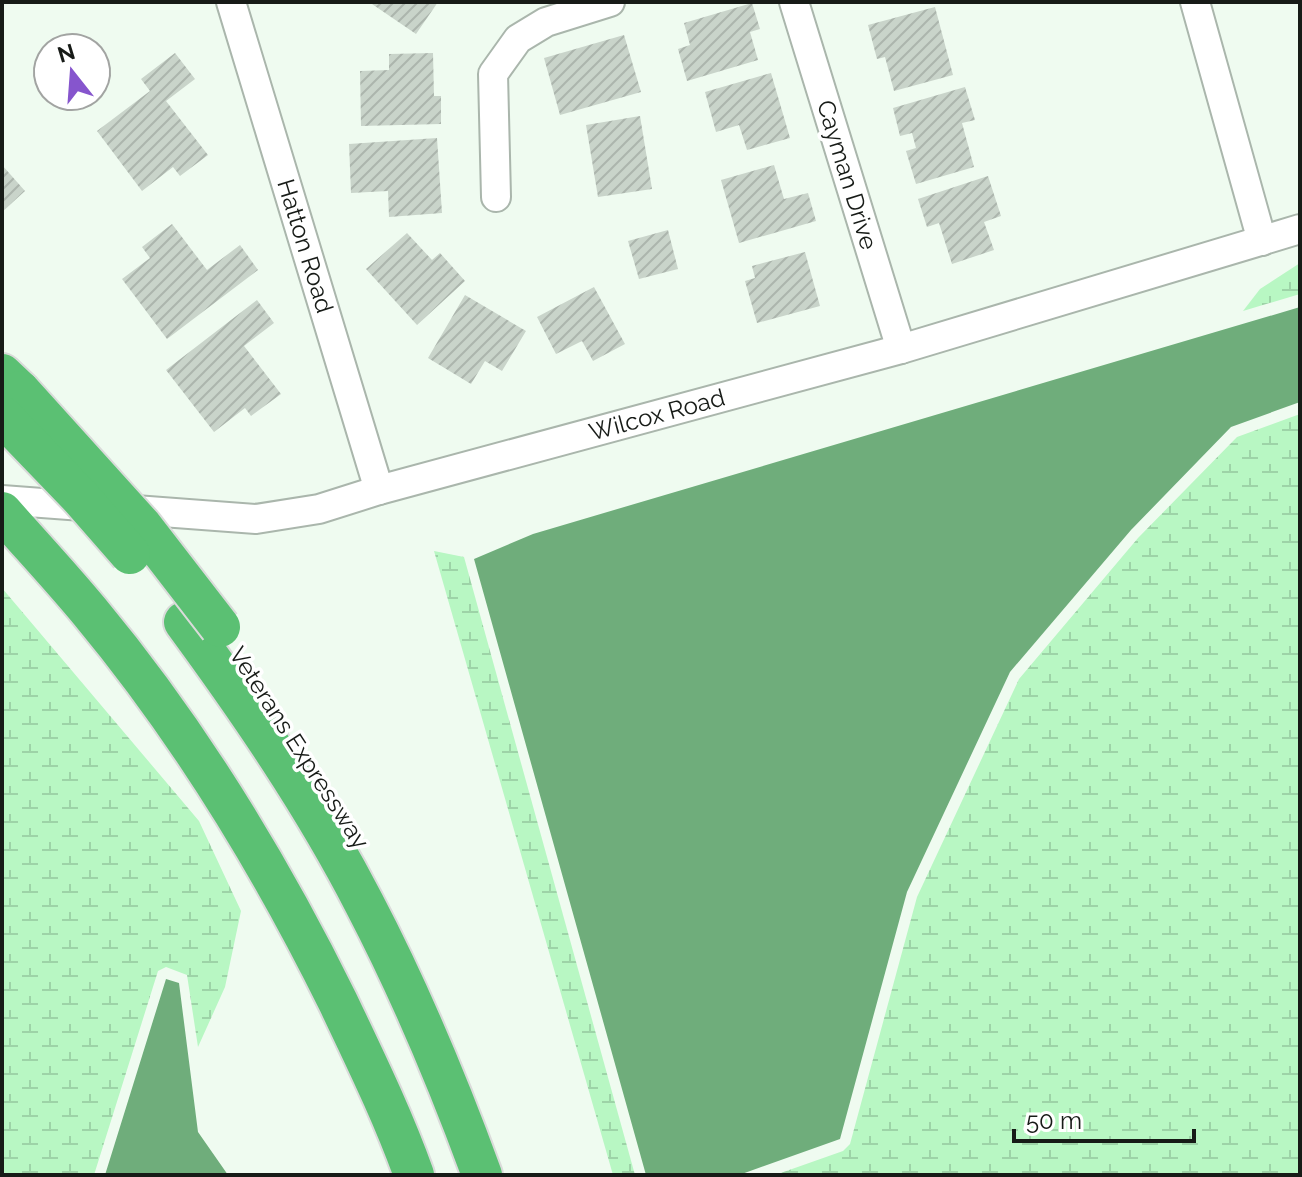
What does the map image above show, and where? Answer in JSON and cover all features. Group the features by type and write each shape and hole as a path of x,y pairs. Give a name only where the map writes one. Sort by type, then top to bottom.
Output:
{"highway":[{"name":"Veterans Expressway","path":"8,394 126,507 202,625 316,767 387,887 470,1064 511,1175"},
{"path":"2,512 92,614 218,788 281,889 366,1061 414,1175"},
{"path":"202,625 237,694 295,783 363,901 409,993 482,1175"}],"street":[{"name":"Hatton Road","path":"231,2 379,490"},
{"path":"496,197 493,74 518,39 546,22 610,2"},
{"name":"Cayman Drive","path":"794,2 901,349"},
{"path":"1195,2 1262,241"},
{"name":"Wilcox Road","path":"2,500 256,519 319,509 379,490 901,349 1300,229"}],"green space":[{"path":"1300,263 1300,294 1243,311 1260,289"},
{"path":"1300,414 1300,1175 775,1175 843,1151 850,1144 917,897 1019,679 1138,538 1237,437"},
{"path":"434,551 464,557 635,1175 613,1175"},
{"path":"2,588 199,821 241,911 225,987 198,1047 187,975 166,967 158,971 94,1175 2,1175"}],"shaded area":[{"path":"1300,307 1300,402 1231,427 1131,530 1010,672 907,892 840,1139 739,1175 646,1175 474,559 533,534"},
{"path":"166,979 179,983 198,1132 228,1175 105,1175"}],"building":[{"path":"369,2 438,2 416,34"},
{"path":"752,3 760,29 750,32 758,60 687,81 678,49 690,45 684,23"},
{"path":"935,7 953,75 894,91 885,57 877,59 868,25"},
{"path":"624,35 641,92 560,115 544,58"},
{"path":"175,53 195,79 166,101 208,155 180,176 173,167 142,191 97,131 150,91 141,79"},
{"path":"433,53 434,96 441,96 441,124 361,126 360,71 389,70 389,54"},
{"path":"771,73 790,138 747,150 739,125 716,132 705,92"},
{"path":"965,87 975,120 962,123 974,167 916,184 906,151 916,148 912,133 900,136 893,108"},
{"path":"640,116 652,189 598,197 586,125"},
{"path":"437,138 442,213 389,217 388,191 351,193 349,144"},
{"path":"2,165 25,191 2,212"},
{"path":"774,165 784,199 808,193 816,221 739,243 721,180"},
{"path":"988,176 1001,216 984,222 994,250 952,264 939,223 927,227 918,199"},
{"path":"172,224 207,270 240,245 258,270 167,339 122,279 150,258 142,247"},
{"path":"668,230 678,269 639,279 628,241"},
{"path":"407,233 432,260 440,253 465,281 417,325 366,269"},
{"path":"805,252 820,306 757,323 745,281 755,278 752,266"},
{"path":"594,287 625,344 593,361 582,341 556,354 537,317"},
{"path":"465,295 526,331 502,371 485,361 471,384 428,358"},
{"path":"257,300 274,323 244,346 281,394 251,416 245,408 214,432 166,370"}]}
